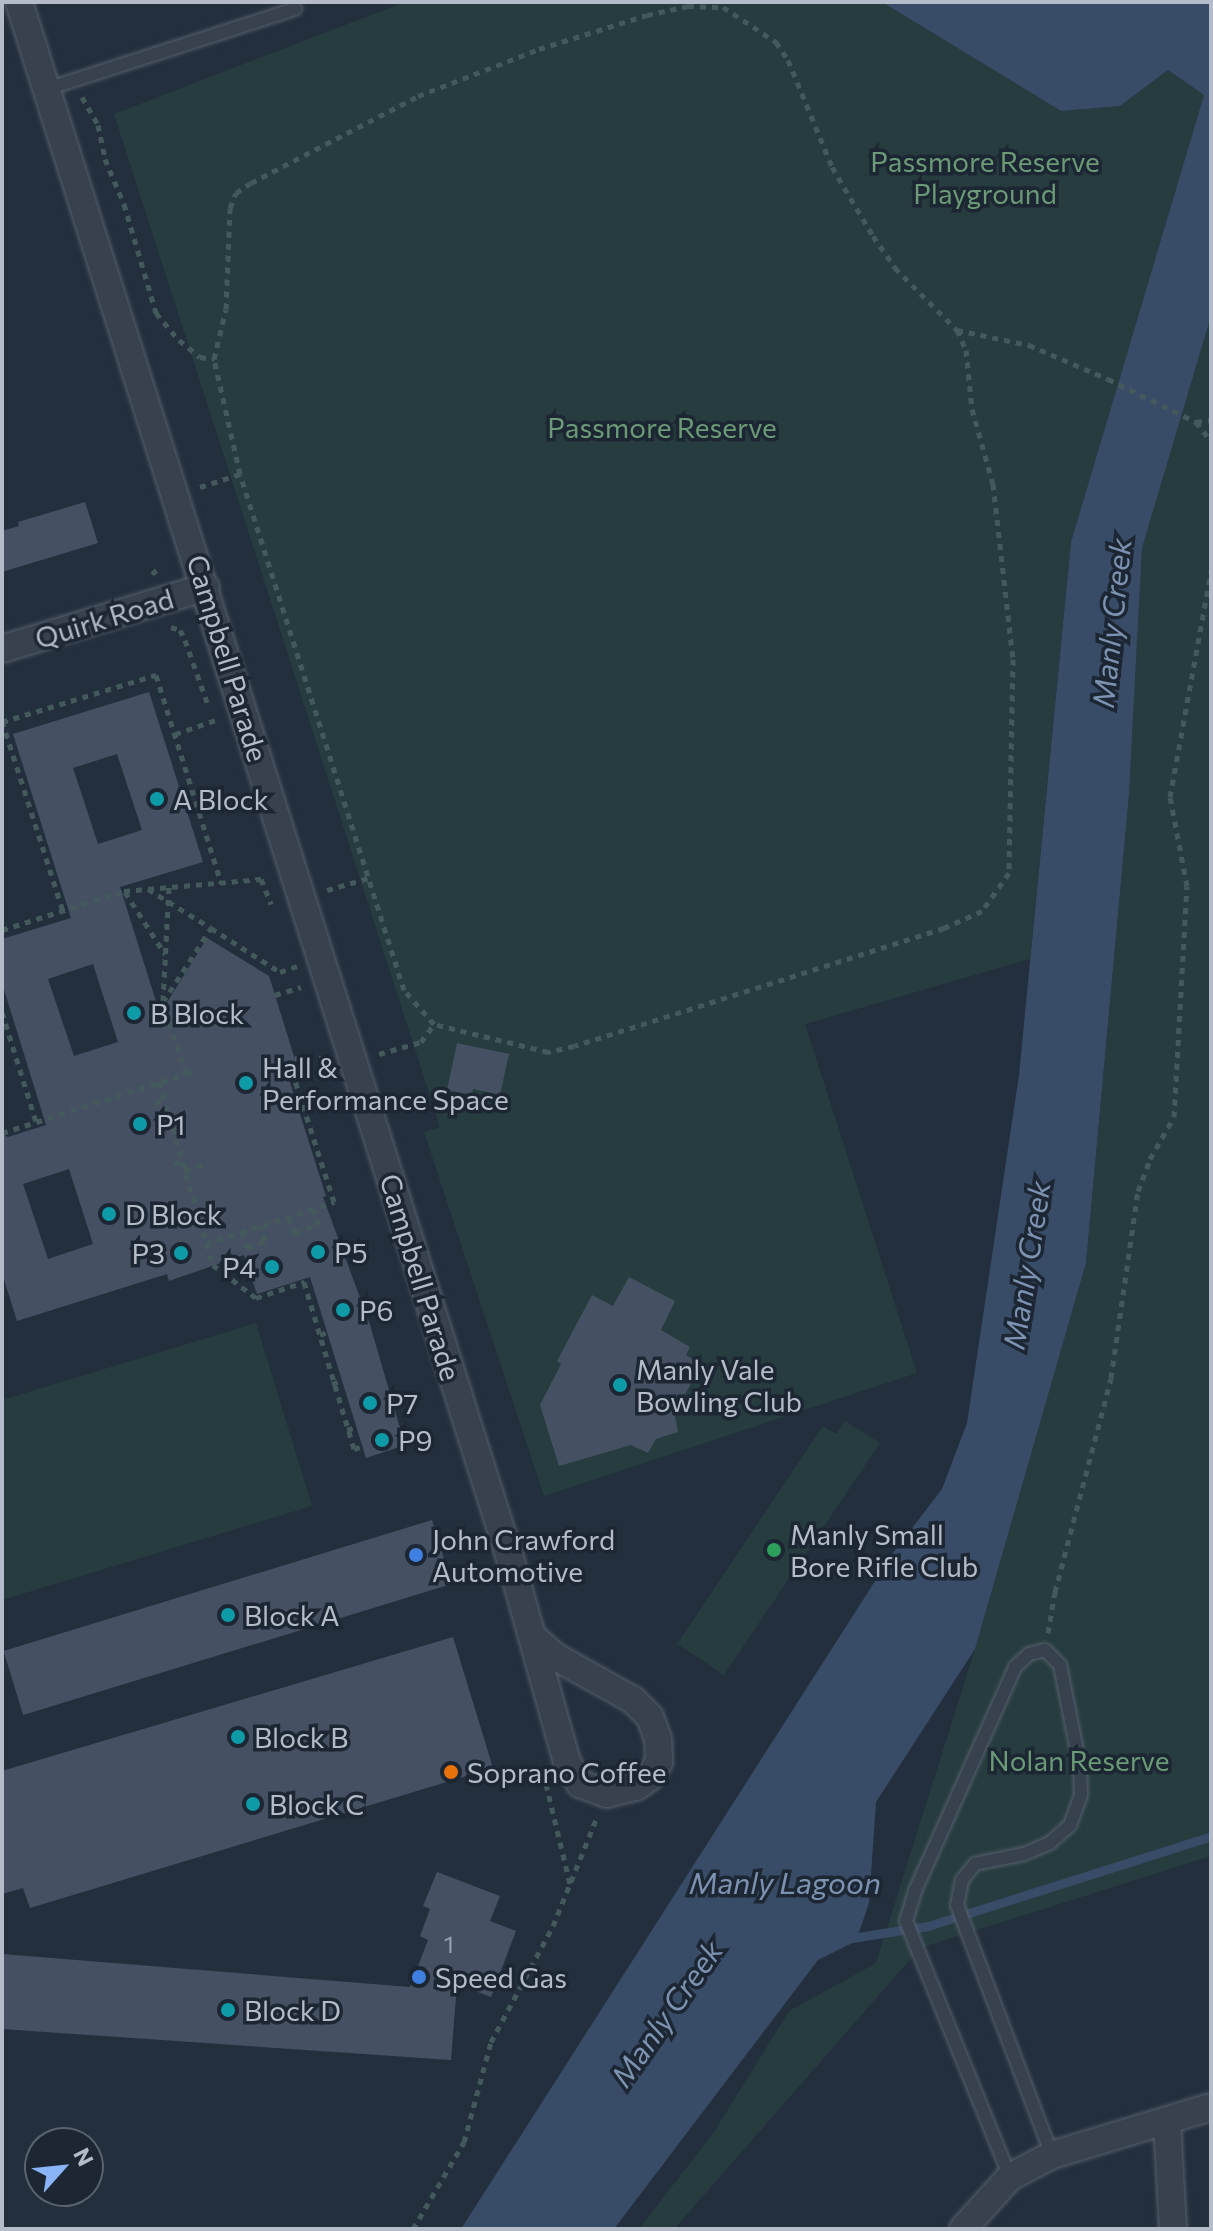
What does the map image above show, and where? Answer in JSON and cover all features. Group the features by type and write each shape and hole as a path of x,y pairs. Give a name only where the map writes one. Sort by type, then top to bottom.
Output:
{"street":[{"name":"Campbell Parade","path":"19,2 322,958 532,1636 567,1762 580,1784 607,1794"},
{"name":"Quirk Road","path":"2,649 206,587"},
{"path":"532,1636 556,1657 633,1700 650,1717 658,1739 659,1762 649,1778 636,1787 607,1794"},
{"path":"963,2229 1010,2177 1052,2155 1211,2107"},
{"path":"1167,2121 1173,2229"}],"lane":[{"path":"47,89 295,9"},
{"path":"1010,2177 906,1921 915,1891 1015,1667 1029,1654 1045,1650 1060,1665 1080,1766 1081,1795 1070,1825 1050,1843 1024,1854 975,1864 962,1880 957,1905 1052,2155"}],"path":[{"path":"707,4 723,7 776,42 788,60 832,167 873,236 895,268 957,330 966,350 972,409 993,484 1013,659 1009,873 982,911 944,928 548,1052 434,1024 404,990 240,474 214,359 226,309 230,208 236,193 418,96 553,44 647,15 707,4"},
{"path":"74,80 98,125 105,159 124,204 156,313 179,340 200,357 214,359"},
{"path":"957,330 1029,345 1108,379 1196,422 1211,441"},
{"path":"1196,422 1211,420"},
{"path":"1045,1650 1055,1592 1111,1378 1138,1191 1150,1159 1174,1117 1187,886 1170,797 1211,571"},
{"path":"168,626 180,630 185,640 214,721"},
{"path":"63,911 2,722 156,675 221,883"},
{"path":"175,734 245,711"},
{"path":"2,930 124,891 261,879 273,908 369,878"},
{"path":"169,887 163,1002 186,1074"},
{"path":"148,889 280,972 322,958"},
{"path":"124,891 166,955"},
{"path":"163,1002 211,928"},
{"path":"2,1012 36,1122"},
{"path":"354,1062 421,1042 434,1024"},
{"path":"206,1244 334,1202 291,1068"},
{"path":"2,1133 198,1070"},
{"path":"159,1082 183,1161 199,1230 213,1265 256,1298 304,1282 347,1430 354,1449 363,1446"},
{"path":"155,1103 165,1101"},
{"path":"174,1164 183,1161"},
{"path":"185,1171 207,1164"},
{"path":"289,1217 295,1235 318,1225 313,1209"},
{"path":"242,1232 248,1250 265,1241 261,1226"},
{"path":"320,1335 328,1332"},
{"path":"332,1384 343,1380"},
{"path":"347,1430 356,1427"},
{"path":"413,2229 464,2142 491,2042 553,1926 607,1794"}],"green space":[{"name":"Passmore Reserve","path":"405,2 882,2 1061,111 1120,106 1168,70 1204,95 1071,542 1030,959 805,1024 917,1373 544,1496 424,1132 440,1127 114,114"},
{"name":"Nolan Reserve","path":"1211,316 1211,1856 920,1948 674,2229 639,2229 714,2132 789,2011 876,1963 975,1649 1086,1263 1129,794 1142,548"},
{"path":"256,1323 312,1506 2,1600 2,1400"},
{"name":"Manly Small Bore Rifle Club","path":"845,1421 880,1443 724,1675 677,1644 823,1426 836,1434"}],"water":[{"name":"Manly Lagoon","path":"882,2 1211,2 1211,316 1142,548 1129,794 1086,1263 975,1649 876,1802 869,1903 856,1941 818,1960 614,2229 461,2229 893,1553 942,1489 967,1423 1019,1075 1071,542 1204,95 1168,70 1120,106 1061,111"}],"building":[{"path":"85,502 98,543 2,572 2,531 19,526 18,522"},
{"path":"149,692 203,862 120,887 160,1014 207,938 269,976 297,1066 286,1070 326,1196 323,1197 370,1325 405,1445 366,1458 310,1277 257,1294 244,1255 169,1281 167,1274 17,1321 2,1273 2,1134 8,1137 46,1125 2,983 2,939 71,918 13,734","holes":["117,754 142,830 98,844 73,768","93,964 118,1042 74,1056 48,979","69,1169 93,1244 48,1259 23,1184"]},
{"path":"457,1043 509,1054 500,1095 473,1089 472,1095 447,1090"},
{"name":"Manly Vale Bowling Club","path":"629,1277 675,1301 661,1330 690,1347 686,1355 700,1364 675,1416 678,1432 656,1439 648,1453 631,1445 559,1466 540,1405 561,1364 557,1361 592,1295 613,1306"},
{"name":"Block A","path":"432,1520 452,1584 23,1715 4,1651"},
{"path":"453,1637 493,1768 30,1908 23,1888 2,1894 2,1771"},
{"name":"Block D","path":"437,1872 500,1896 490,1921 516,1931 491,1997 457,1984 451,2060 2,2029 2,1954 410,1987 428,1940 420,1936 430,1909 423,1906"}],"waterway":[{"path":"845,1939 928,1926 1211,1836"}],"place":[{"name":"A Block","path":"157,799"},
{"name":"B Block","path":"134,1013"},
{"name":"Hall & Performance Space","path":"246,1083"},
{"name":"P1","path":"140,1124"},
{"name":"D Block","path":"109,1214"},
{"name":"P5","path":"318,1252"},
{"name":"P3","path":"181,1253"},
{"name":"P4","path":"272,1267"},
{"name":"P6","path":"343,1310"},
{"name":"Manly Vale Bowling Club","path":"620,1385"},
{"name":"P7","path":"370,1403"},
{"name":"P9","path":"382,1440"},
{"name":"Manly Small Bore Rifle Club","path":"774,1550"},
{"name":"John Crawford Automotive","path":"416,1555"},
{"name":"Block A","path":"228,1615"},
{"name":"Block B","path":"238,1737"},
{"name":"Soprano Coffee","path":"451,1772"},
{"name":"Block C","path":"253,1804"},
{"name":"Speed Gas","path":"419,1977"},
{"name":"Block D","path":"228,2010"}],"park label":[{"name":"Passmore Reserve Playground","path":"985,177"}],"water label":[{"name":"Manly Creek","path":"1111,623"},
{"name":"Manly Creek","path":"1026,1265"},
{"name":"Manly Creek","path":"666,2013"}]}
